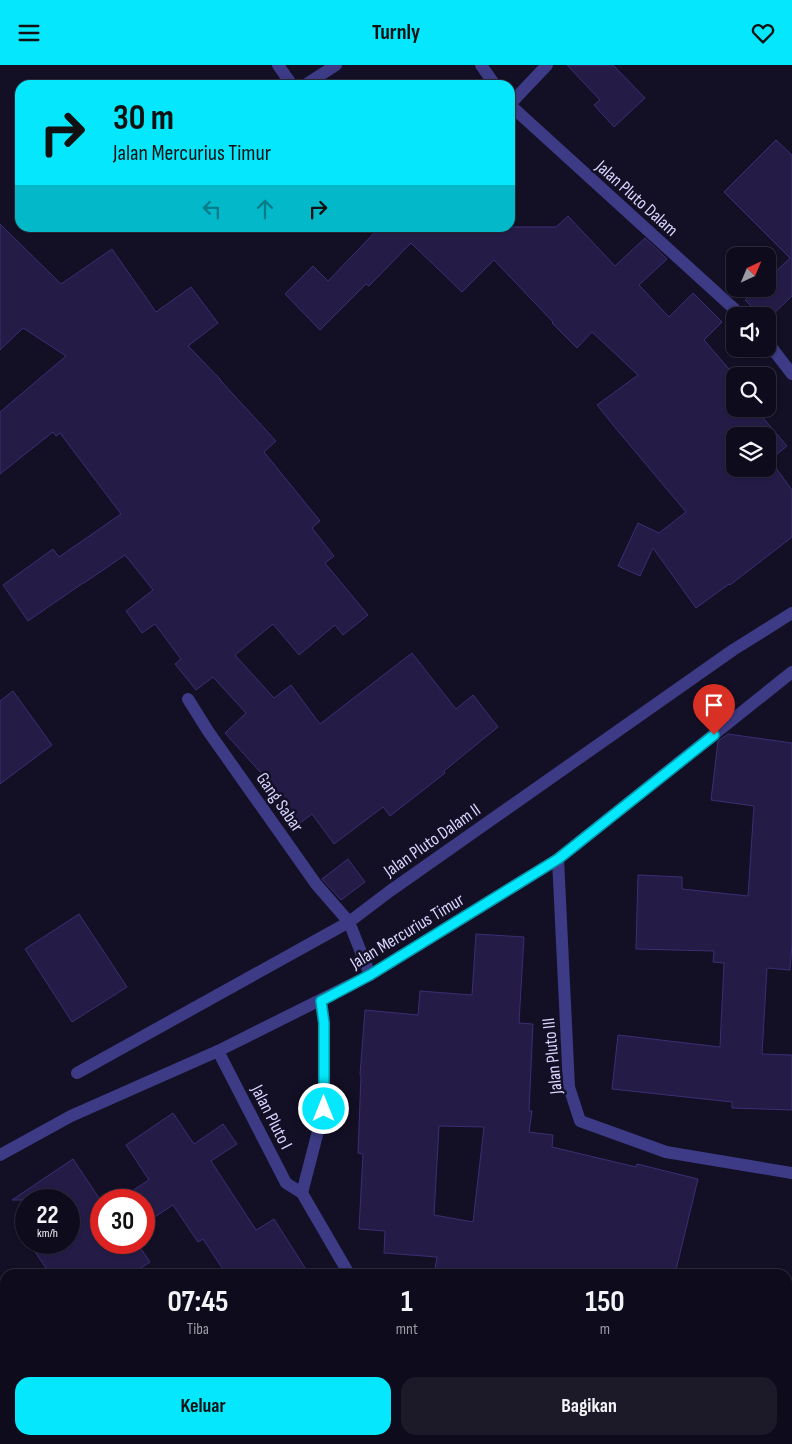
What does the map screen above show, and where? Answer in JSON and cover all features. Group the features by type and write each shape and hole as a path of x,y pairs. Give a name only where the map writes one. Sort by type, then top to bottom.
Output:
{"street":[{"path":"278,65 288,80"},
{"path":"313,80 336,65"},
{"path":"481,65 492,80"},
{"path":"515,99 547,65"},
{"name":"Jalan Pluto Dalam","path":"515,109 732,307"},
{"path":"776,353 792,374"},
{"name":"Jalan Pluto Dalam II","path":"77,1073 349,922 415,873 733,650 792,613"},
{"name":"Jalan Mercurius Timur","path":"0,1155 70,1116 218,1051 370,975 558,859 792,672"},
{"name":"Gang Sabar","path":"188,699 208,731 316,884 349,922 370,975"},
{"name":"Jalan Pluto III","path":"558,859 569,1087 580,1121 666,1152 792,1173"},
{"name":"Jalan Pluto I","path":"302,1193 324,1109 324,1023 321,1001"},
{"name":"Jalan Pluto I","path":"218,1051 286,1183 302,1193 346,1269"}],"building":[{"path":"567,65 613,65 645,98 614,127 594,105 600,100"},
{"path":"776,140 792,155 792,296 776,311 776,307 752,307 745,300 748,297 776,297 776,271 790,258 724,192"},
{"path":"568,216 615,266 645,238 667,259 639,285 669,317 693,293 722,322 704,340 727,367 726,417 762,417 771,427 726,427 726,477 776,477 776,468 792,490 792,537 730,585 696,608 653,548 640,576 618,566 638,523 659,533 686,512 597,405 638,375 592,332 577,348 494,260 462,292 411,243 369,286 366,284 320,330 285,294 313,266 328,281 375,232 515,232 515,227 556,227"},
{"path":"0,224 61,284 112,249 156,312 191,287 218,323 188,346 276,441 264,452 320,521 312,528 334,556 325,563 368,615 343,635 335,625 299,655 273,624 235,655 274,698 291,685 320,724 412,653 456,709 473,695 498,727 444,771 445,773 390,816 383,807 334,844 312,814 295,827 272,798 279,793 225,733 246,713 213,677 196,690 175,664 181,659 155,624 142,633 126,611 153,590 125,555 28,621 3,585 53,549 59,557 121,514 60,433 56,436 53,432 0,474 0,412 66,356 23,328 0,350"},
{"path":"776,433 787,446 776,455"},
{"path":"13,691 52,745 0,784 0,701"},
{"path":"728,734 792,743 792,945 790,970 767,968 762,1054 792,1055 792,1110 732,1108 732,1102 612,1089 618,1035 720,1047 724,963 713,962 714,951 636,949 638,875 682,877 682,889 748,896 754,806 711,800 718,741"},
{"path":"348,859 365,882 341,900 322,879"},
{"path":"79,914 127,987 72,1022 25,949"},
{"path":"476,934 524,937 519,1023 533,1024 529,1111 532,1111 529,1132 553,1135 552,1147 636,1167 637,1164 698,1179 676,1269 435,1269 437,1257 384,1253 385,1231 359,1229 363,1154 358,1153 360,1075 365,1010 418,1015 420,991 472,995","holes":["439,1126 484,1127 473,1222 434,1215"]},
{"path":"173,1113 194,1144 223,1124 237,1144 211,1161 256,1230 274,1219 306,1269 223,1269 203,1239 198,1242 173,1205 155,1217 155,1189 135,1189 149,1180 126,1145"},
{"path":"73,1159 93,1189 90,1189 90,1254 145,1254 150,1262 140,1269 47,1269 36,1254 80,1254 80,1189 28,1189"}],"route":[{"path":"324,1109 324,1023 321,1001 370,975 558,859 714,735"}]}
